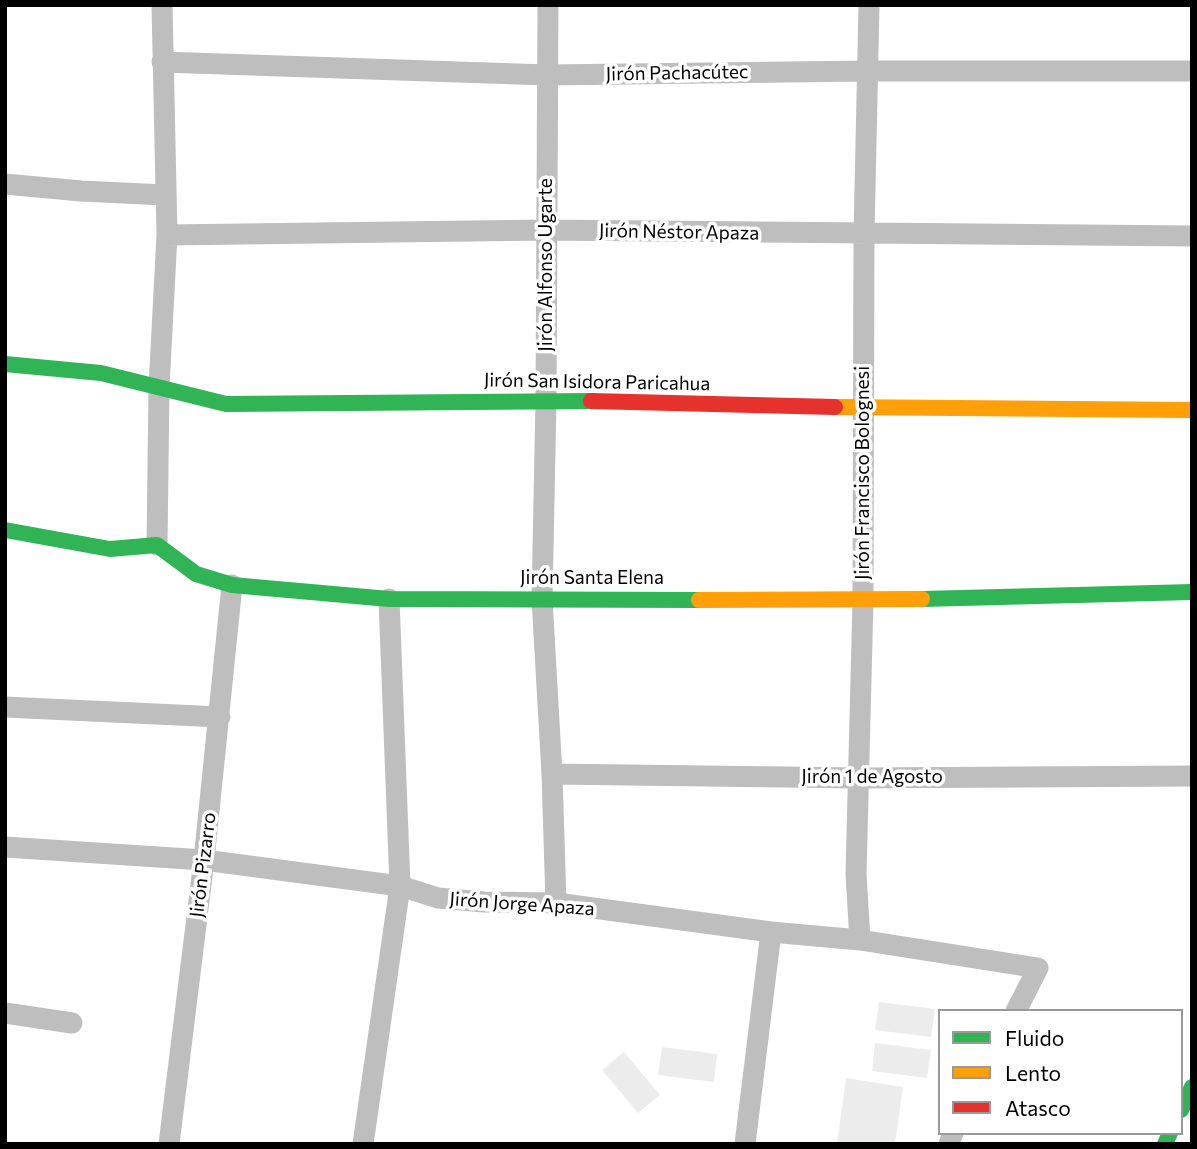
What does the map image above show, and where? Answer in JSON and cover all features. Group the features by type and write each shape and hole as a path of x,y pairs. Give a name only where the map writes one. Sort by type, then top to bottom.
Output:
{"street":[{"path":"5,530 110,549 157,545 159,387 167,235 162,5"},
{"name":"Jirón Alfonso Ugarte","path":"548,5 542,598 552,774 555,903"},
{"name":"Jirón Francisco Bolognesi","path":"860,940 856,874 863,601 862,408 869,5"},
{"name":"Jirón Pachacútec","path":"162,62 547,75 1192,71"},
{"path":"5,184 165,195"},
{"name":"Jirón Néstor Apaza","path":"167,235 546,230 1192,236"},
{"name":"Jirón San Isidora Paricahua","path":"5,364 101,373 226,404 546,400 862,408 1192,410"},
{"name":"Jirón Santa Elena","path":"157,545 196,574 232,585 389,599 863,601 1192,592"},
{"name":"Jirón Pizarro","path":"169,1144 204,860 232,585"},
{"path":"363,1144 400,886 389,599"},
{"path":"5,707 220,717"},
{"name":"Jirón 1 de Agosto","path":"552,774 858,778 1192,776"},
{"name":"Jirón Jorge Apaza","path":"5,847 204,860 400,886 438,898 555,903 771,932 860,940 1038,968 1017,1009"},
{"path":"745,1144 771,932"},
{"path":"5,1013 72,1023"},
{"path":"1183,1106 1192,1087"}],"shaded area":[{"path":"879,1002 935,1009 931,1037 875,1030"},
{"path":"875,1043 931,1050 927,1078 872,1071"},
{"path":"662,1047 717,1054 714,1082 658,1075"},
{"path":"624,1052 660,1095 638,1113 602,1070"},
{"path":"846,1078 903,1087 895,1144 837,1144"}],"traffic: fast":[{"path":"5,364 101,373 226,404 591,401"},
{"path":"5,530 110,549 157,545 196,574 232,585 389,599 699,600"},
{"path":"922,599 1192,592"},
{"path":"1183,1106 1192,1087"},
{"path":"1165,1144 1169,1135"}],"traffic: slow":[{"path":"835,407 1192,410"},
{"path":"699,600 922,599"}],"traffic: jam":[{"path":"591,401 835,407"}]}
